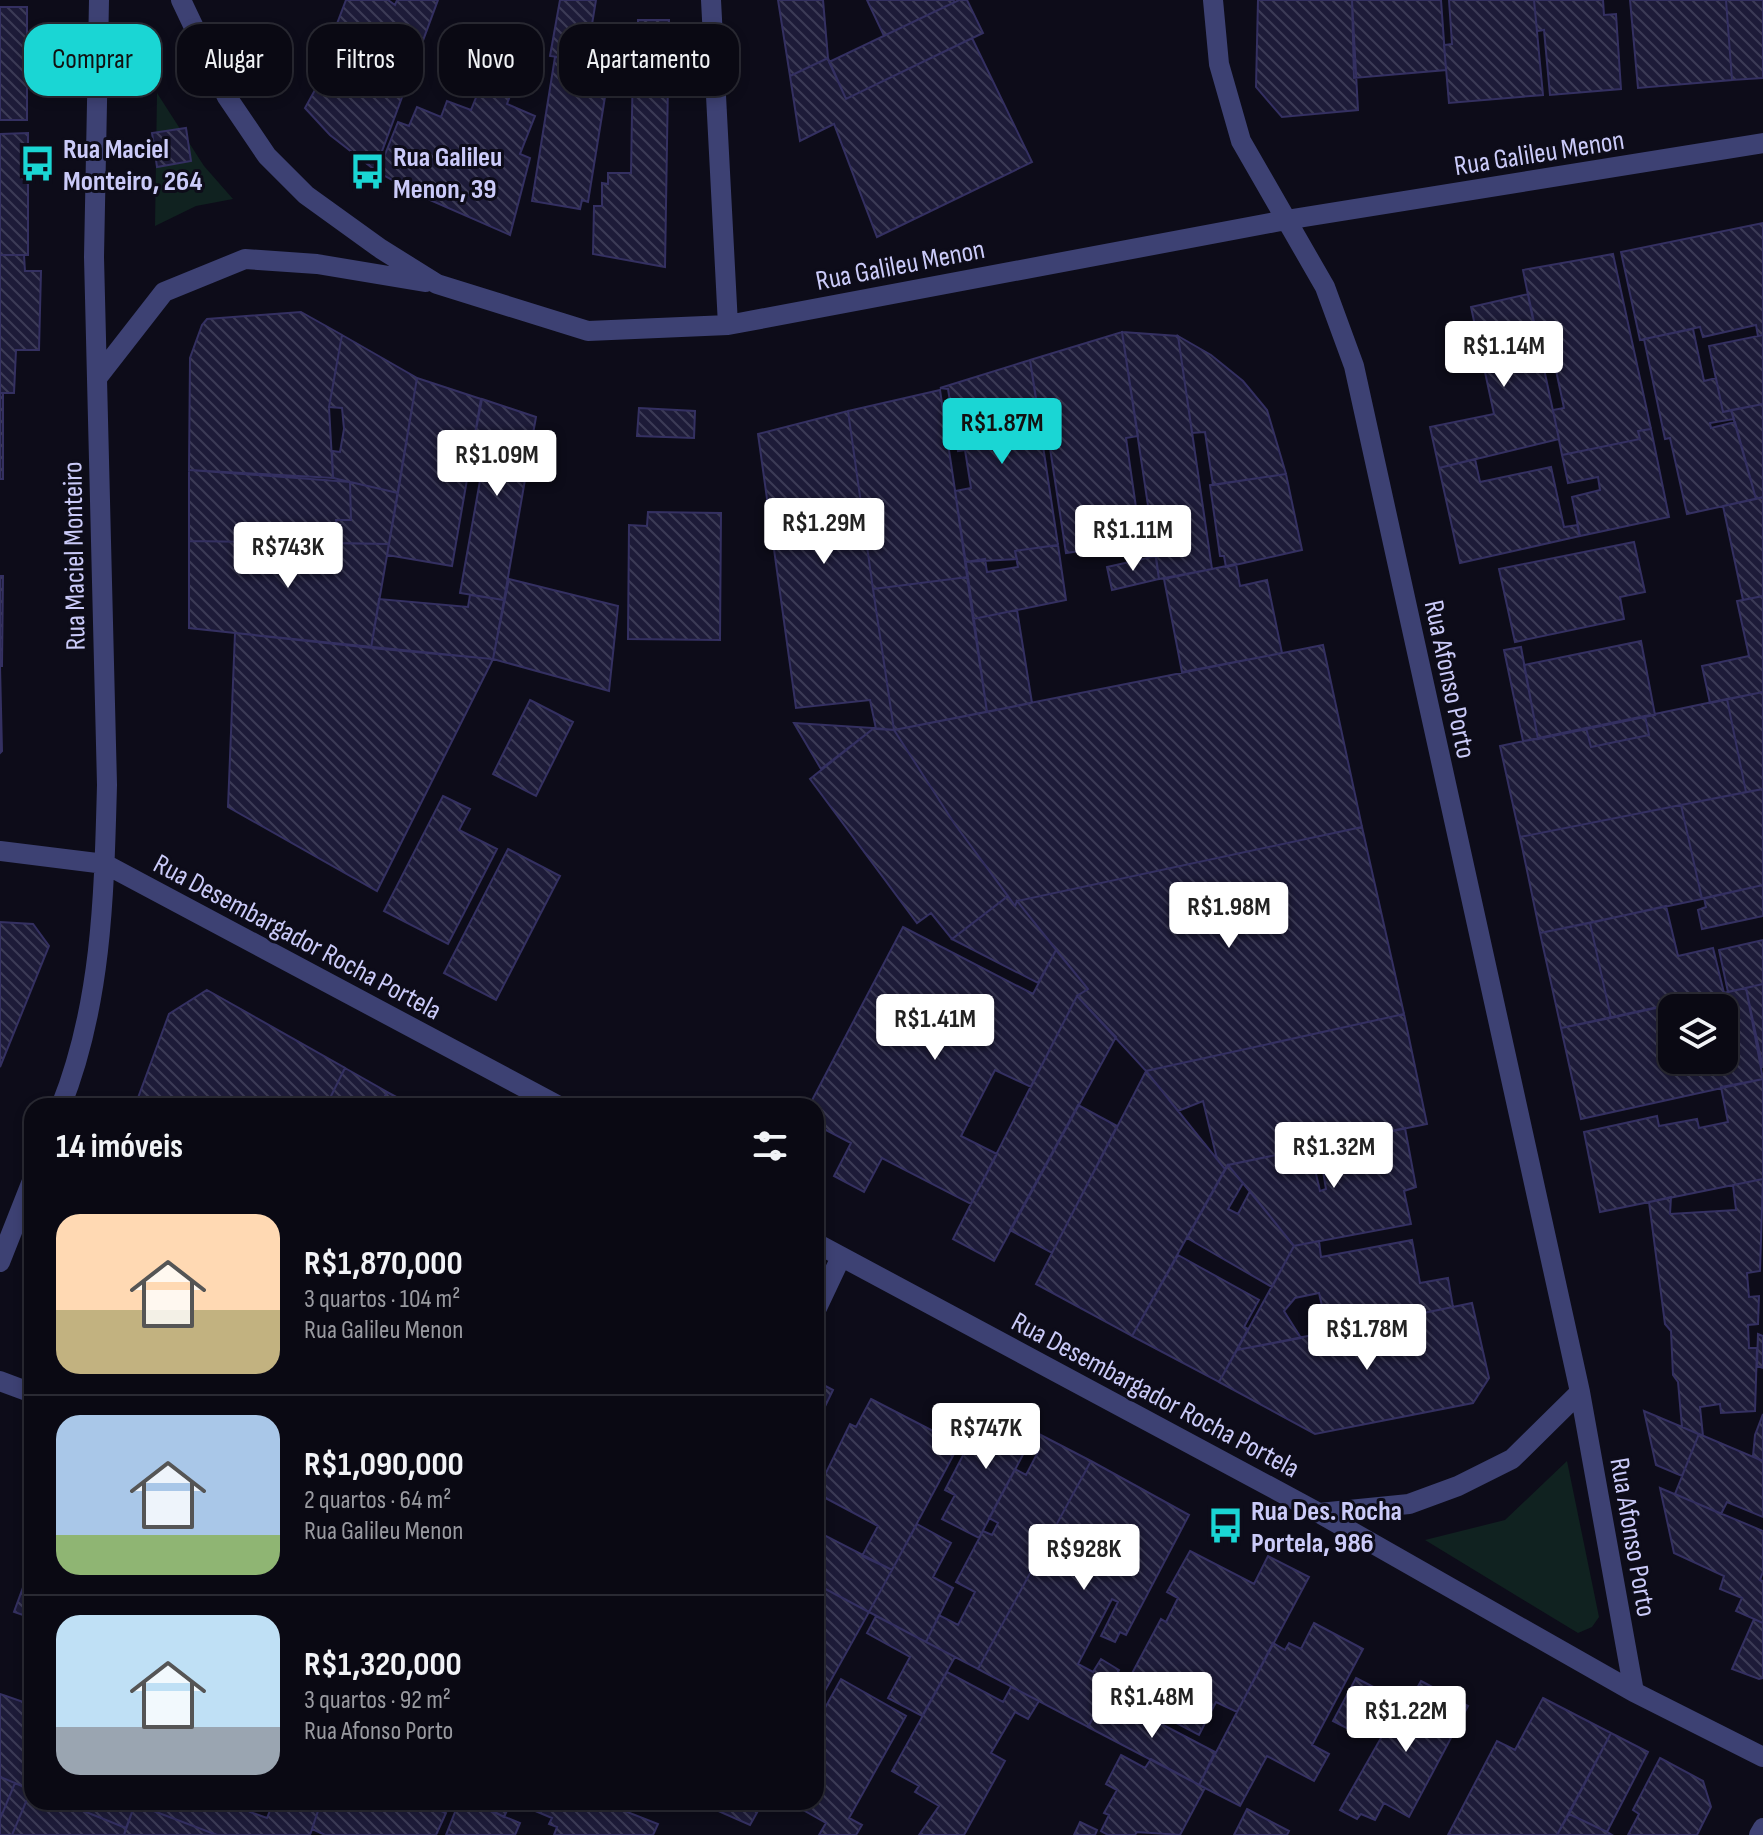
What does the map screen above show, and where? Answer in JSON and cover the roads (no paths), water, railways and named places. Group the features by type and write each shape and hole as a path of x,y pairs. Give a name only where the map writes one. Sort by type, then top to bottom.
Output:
{"street":[{"name":"Rua Maciel Monteiro","path":"64,1098 79,1062 99,966 105,864 107,785 94,257 99,0"},
{"name":"Rua Galileu Menon","path":"181,0 227,97 267,156 306,195 437,284 588,331 728,325 1286,220 1763,143"},
{"path":"711,0 728,325"},
{"name":"Rua Afonso Porto","path":"1213,0 1219,64 1241,141 1325,287 1354,366 1580,1392 1634,1692"},
{"path":"97,378 164,292 245,259 317,264 437,284"},
{"name":"Rua Desembargador Rocha Portela","path":"0,851 105,864 544,1098"},
{"path":"0,1262 24,1201"},
{"name":"Rua Desembargador Rocha Portela","path":"824,1247 1319,1513 1634,1692 1763,1757"},
{"path":"824,1293 841,1257"},
{"path":"0,1381 24,1390"},
{"path":"1319,1513 1409,1504 1458,1486 1512,1459 1580,1392"},
{"path":"1759,1835 1763,1828"}],"place":[{"name":"Rua Maciel Monteiro, 264","path":"37,164"},
{"name":"Rua Galileu Menon, 39","path":"367,172"},
{"name":"Rua Des. Rocha Portela, 986","path":"1225,1526"}]}
